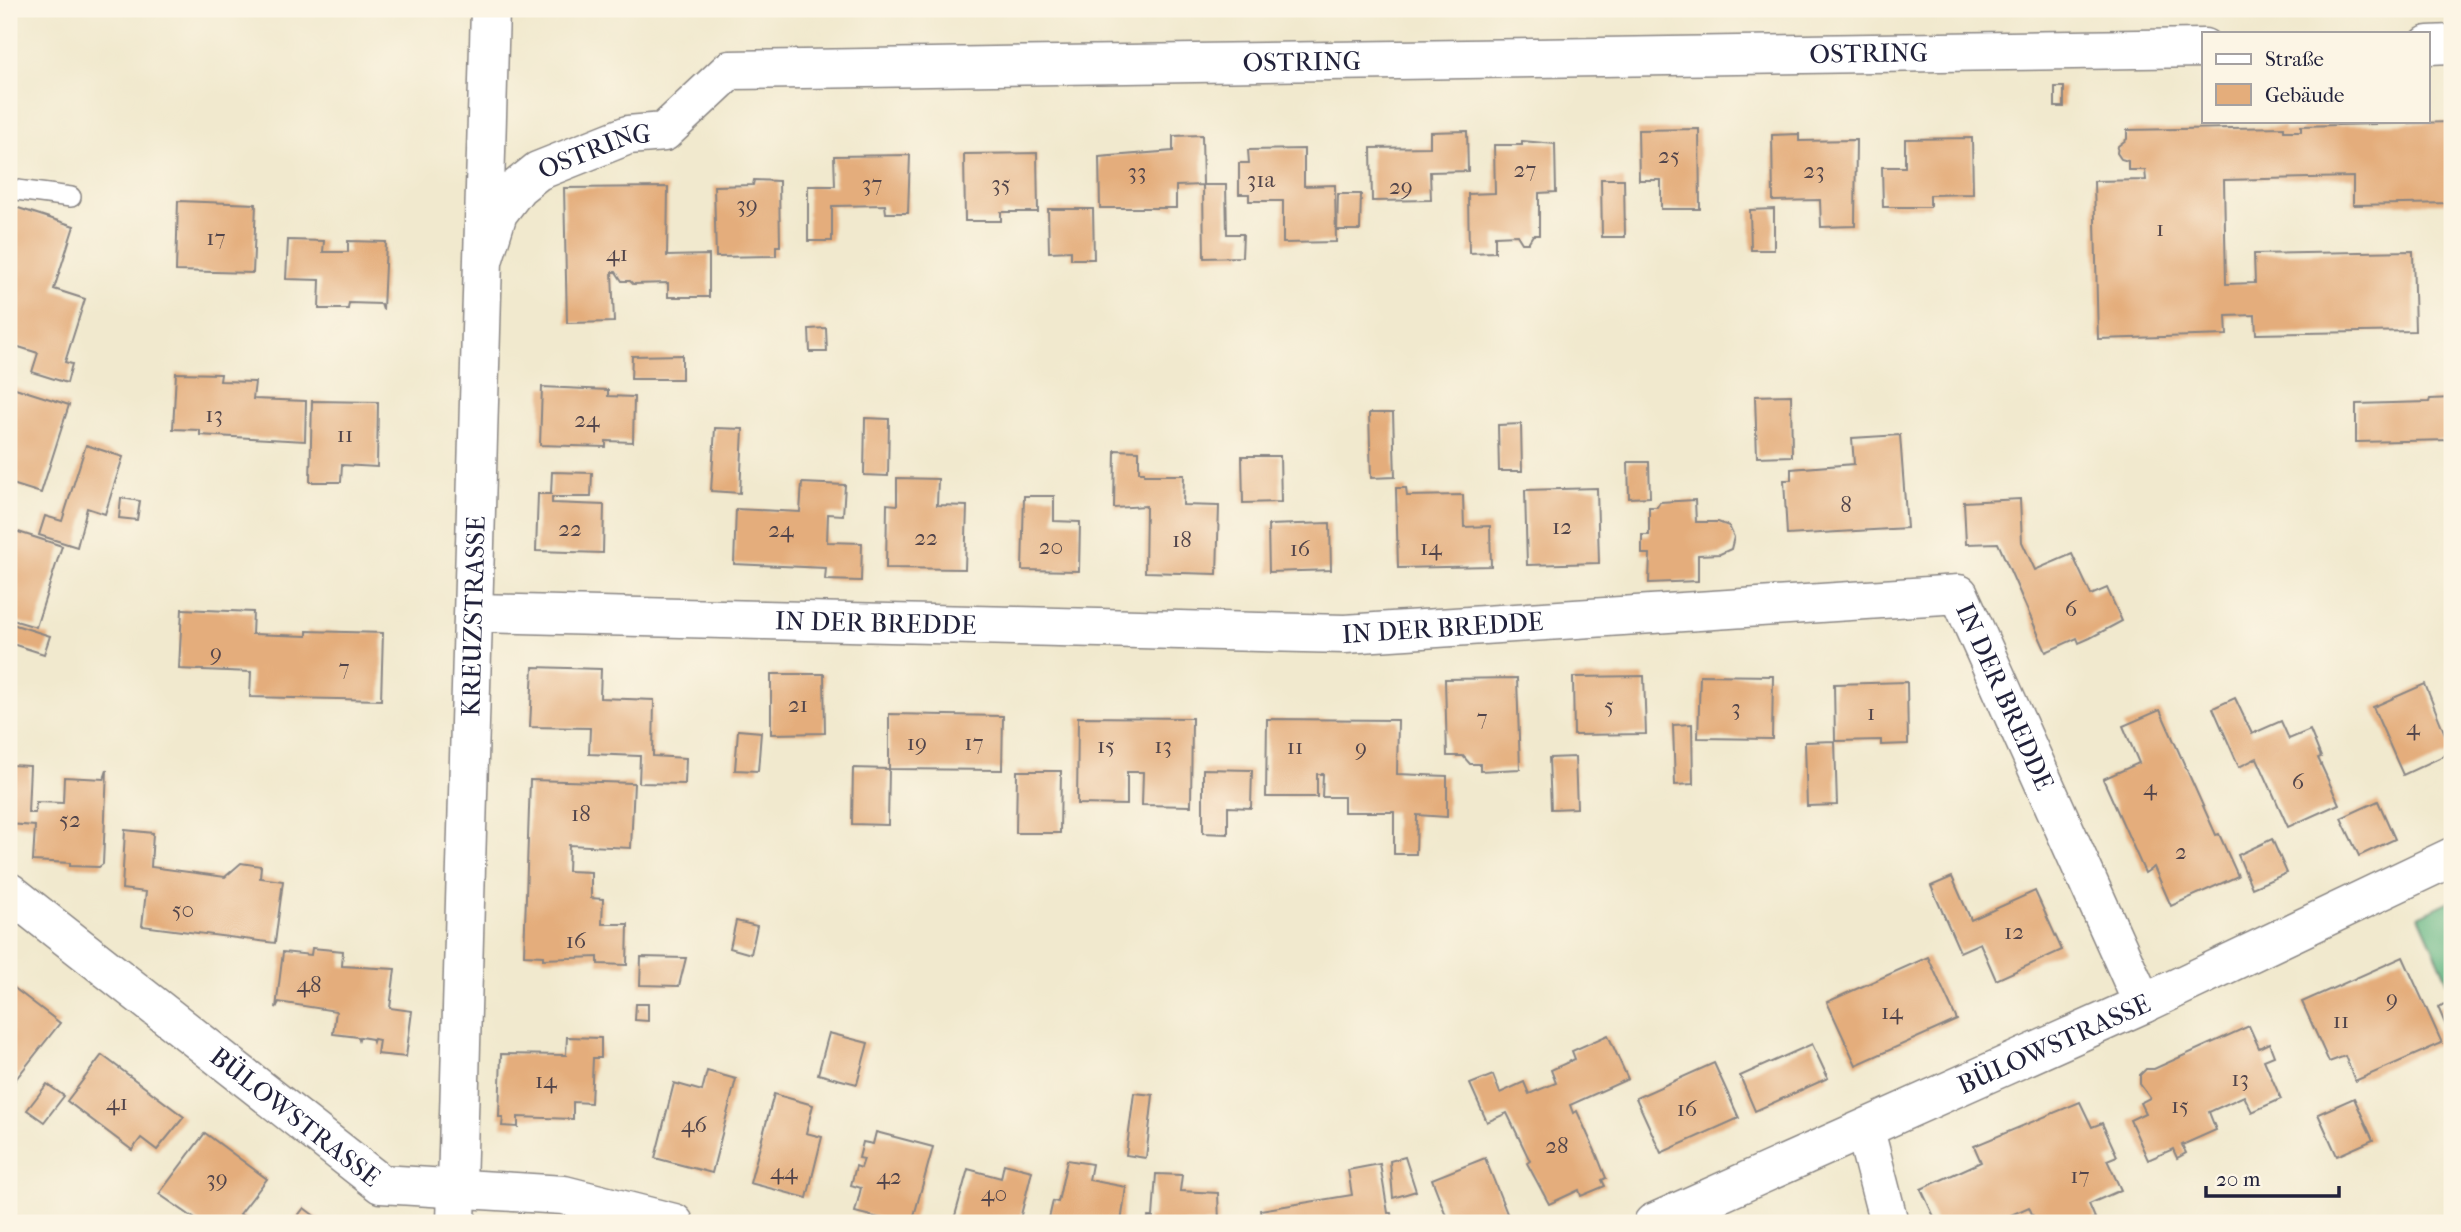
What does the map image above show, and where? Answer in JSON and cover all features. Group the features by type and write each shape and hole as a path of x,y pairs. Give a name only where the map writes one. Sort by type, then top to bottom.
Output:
{"street":[{"name":"KREUZSTRASSE","path":"456,1205 475,613 490,9"},
{"path":"2430,45 2452,44"},
{"name":"OSTRING","path":"484,258 498,214 518,187 538,171 628,135 664,132 730,70 2202,48"},
{"name":"IN DER BREDDE","path":"475,613 1345,634 1959,594 2143,1004"},
{"name":"BÜLOWSTRASSE","path":"1653,1223 2143,1004 2452,858"},
{"name":"BÜLOWSTRASSE","path":"9,892 382,1184 456,1205 564,1195 674,1223"},
{"path":"1864,1130 1889,1223"}],"lane":[{"path":"9,189 71,197"}],"green space":[{"path":"2452,900 2452,991 2419,916"}],"building":[{"path":"2055,87 2064,87 2064,107 2055,107"},
{"path":"2452,122 2452,203 2353,205 2353,177 2224,180 2226,284 2255,283 2254,254 2413,251 2415,331 2256,334 2255,315 2226,316 2227,335 2098,339 2094,181 2146,180 2145,170 2128,170 2128,161 2121,159 2117,153 2118,146 2127,139 2127,130 2284,127 2284,131 2301,131 2301,126"},
{"path":"1699,129 1700,209 1661,209 1661,180 1639,180 1638,130"},
{"path":"1467,131 1468,171 1430,172 1431,200 1372,201 1371,148 1430,147 1430,132"},
{"path":"1799,134 1799,141 1856,140 1855,226 1821,227 1820,200 1773,201 1772,135"},
{"path":"1202,135 1203,185 1176,186 1176,208 1100,208 1099,157 1173,151 1173,136"},
{"path":"1972,138 1973,194 1930,195 1930,207 1883,207 1882,167 1905,167 1905,139"},
{"path":"1522,141 1555,144 1556,192 1539,193 1539,235 1533,235 1528,243 1522,243 1517,235 1495,236 1495,252 1469,253 1468,194 1495,193 1494,145 1522,145"},
{"path":"1304,149 1304,186 1335,185 1336,242 1283,243 1283,201 1249,201 1249,194 1239,194 1239,163 1249,163 1248,150"},
{"path":"1037,153 1038,212 1001,212 1001,221 965,221 964,154"},
{"path":"910,155 908,213 886,213 885,205 832,206 832,241 808,241 808,186 835,186 834,156"},
{"path":"1601,179 1624,179 1625,237 1602,237"},
{"path":"754,180 779,181 780,246 776,246 776,256 716,257 714,186 753,185"},
{"path":"1203,185 1226,185 1227,234 1243,234 1242,257 1204,258"},
{"path":"668,187 667,256 709,255 709,297 668,297 668,283 633,284 630,281 622,281 616,272 612,272 614,322 567,323 564,188"},
{"path":"1338,194 1361,194 1360,230 1337,230"},
{"path":"178,201 256,204 253,273 176,271"},
{"path":"9,205 74,226 54,289 85,299 65,362 72,364 67,383 32,372 38,353 9,344 9,299 12,289 9,288"},
{"path":"1048,209 1093,209 1094,259 1071,259 1071,251 1049,252"},
{"path":"1774,209 1774,250 1751,250 1750,210"},
{"path":"288,240 324,241 323,252 348,252 348,241 386,242 383,310 381,304 349,303 348,309 319,309 320,280 286,279"},
{"path":"826,328 827,352 810,352 809,329"},
{"path":"682,355 682,379 631,379 632,356"},
{"path":"176,373 221,374 220,381 255,382 253,399 306,401 305,441 200,435 200,430 173,429"},
{"path":"9,386 69,405 41,493 9,483"},
{"path":"542,387 608,390 608,396 634,397 633,442 606,441 606,447 540,445"},
{"path":"1791,395 1792,456 1757,457 1755,396"},
{"path":"2452,398 2452,440 2356,442 2356,404 2429,402 2430,399"},
{"path":"312,401 378,402 377,467 342,465 341,482 310,482"},
{"path":"1369,413 1393,413 1395,477 1371,478"},
{"path":"865,418 889,419 888,476 864,475"},
{"path":"1521,424 1522,471 1499,471 1498,425"},
{"path":"715,428 743,429 740,493 711,491"},
{"path":"1900,435 1907,528 1787,535 1784,480 1791,480 1791,469 1854,464 1852,438"},
{"path":"86,445 123,457 105,514 87,508 77,547 39,535 45,516 62,521"},
{"path":"1115,450 1139,451 1139,472 1144,472 1144,475 1184,475 1183,505 1219,506 1217,574 1145,572 1146,506 1114,508"},
{"path":"1242,456 1280,456 1281,502 1243,503"},
{"path":"1628,462 1649,462 1650,497 1629,498"},
{"path":"552,472 592,473 591,497 552,497 552,503 604,505 603,553 536,551 538,494 551,494"},
{"path":"897,478 938,479 937,505 967,506 965,569 886,568 887,504 897,505"},
{"path":"802,483 845,485 843,515 828,514 827,542 862,543 861,581 825,580 826,568 734,564 736,509 800,512"},
{"path":"1396,488 1406,488 1407,496 1463,495 1464,527 1490,526 1491,566 1398,568"},
{"path":"1597,488 1599,563 1527,565 1525,490"},
{"path":"1024,496 1054,496 1054,521 1080,522 1079,571 1022,570"},
{"path":"121,498 140,501 137,520 119,518"},
{"path":"2020,499 2022,542 2035,570 2072,554 2091,595 2107,588 2122,621 2079,643 2077,638 2046,652 1998,543 1966,544 1964,502"},
{"path":"1695,500 1696,522 1718,522 1729,526 1734,537 1731,549 1720,554 1698,555 1698,581 1649,583 1650,554 1642,554 1642,535 1649,535 1649,507 1657,507 1660,502"},
{"path":"1330,523 1331,570 1269,572 1268,525"},
{"path":"9,529 62,546 36,627 9,619"},
{"path":"182,609 253,612 252,634 307,636 307,631 383,633 381,700 250,697 251,672 179,669"},
{"path":"9,623 50,636 44,654 9,643"},
{"path":"533,667 601,669 600,698 654,700 653,756 686,758 685,784 639,783 640,756 589,754 590,728 530,727"},
{"path":"771,674 824,674 825,733 771,734"},
{"path":"1700,675 1773,676 1772,739 1698,738"},
{"path":"1644,676 1646,734 1574,735 1573,677"},
{"path":"1517,678 1520,769 1480,771 1480,764 1470,764 1463,756 1447,756 1445,679"},
{"path":"1907,682 1908,744 1881,745 1881,740 1835,741 1834,684"},
{"path":"2425,684 2452,752 2403,775 2373,707"},
{"path":"2235,698 2252,734 2281,721 2289,739 2310,730 2321,757 2318,758 2339,804 2288,827 2257,758 2239,767 2213,708"},
{"path":"2160,710 2216,835 2219,834 2238,876 2171,906 2154,867 2145,873 2103,779 2139,763 2123,726"},
{"path":"889,714 1003,716 1002,770 889,769"},
{"path":"1078,717 1192,718 1191,806 1142,805 1143,772 1127,772 1127,805 1077,804"},
{"path":"1267,719 1398,720 1397,774 1447,776 1447,817 1417,815 1416,854 1394,854 1394,812 1344,812 1344,797 1322,797 1323,774 1317,774 1317,797 1266,797"},
{"path":"1692,724 1693,784 1675,785 1673,725"},
{"path":"738,730 761,732 758,771 735,770"},
{"path":"1835,741 1837,805 1807,806 1805,742"},
{"path":"1575,757 1577,808 1551,809 1549,758"},
{"path":"10,765 30,766 28,813 35,813 36,802 63,803 64,777 104,779 107,770 103,864 99,867 70,866 70,863 33,861 35,826 9,824"},
{"path":"853,768 889,769 888,825 852,824"},
{"path":"1203,769 1252,770 1251,808 1228,807 1228,834 1203,833"},
{"path":"1017,771 1061,771 1060,833 1016,833"},
{"path":"530,780 634,783 631,848 569,845 568,871 591,872 591,898 603,899 602,924 628,924 627,965 598,964 598,957 543,959 543,956 524,955"},
{"path":"2378,801 2395,839 2359,856 2341,818"},
{"path":"125,830 153,833 151,867 225,877 241,863 261,866 260,878 283,881 275,943 142,926 146,892 122,889"},
{"path":"2272,839 2287,873 2252,888 2238,855"},
{"path":"1952,877 1971,920 2035,891 2062,950 1996,980 1980,943 1960,952 1931,886"},
{"path":"736,921 757,926 751,954 730,948"},
{"path":"312,948 343,951 342,966 395,969 390,1008 412,1011 406,1057 377,1054 379,1040 374,1039 373,1042 372,1039 360,1037 359,1040 358,1037 333,1034 336,1011 279,1002 276,1008 283,952 311,955"},
{"path":"641,957 686,958 679,986 640,985"},
{"path":"1928,957 1957,1020 1856,1065 1827,1002"},
{"path":"2403,957 2442,1043 2355,1081 2345,1056 2329,1062 2302,1002"},
{"path":"9,984 60,1023 12,1084 9,1082"},
{"path":"2452,1001 2452,1040 2438,1007"},
{"path":"636,1004 648,1004 648,1021 635,1020"},
{"path":"2249,1026 2259,1048 2269,1043 2274,1056 2264,1060 2281,1099 2252,1112 2244,1096 2209,1112 2216,1130 2182,1145 2186,1153 2177,1158 2173,1149 2148,1160 2130,1120 2145,1113 2140,1103 2150,1098 2140,1084 2140,1075 2146,1069 2154,1069"},
{"path":"829,1033 868,1043 857,1084 818,1074"},
{"path":"1608,1035 1628,1079 1570,1105 1573,1113 1577,1111 1596,1153 1606,1178 1602,1180 1605,1186 1581,1196 1579,1190 1549,1204 1527,1163 1530,1161 1507,1113 1487,1122 1470,1084 1493,1075 1500,1093 1524,1082 1529,1094 1556,1083 1551,1070 1575,1059 1572,1051"},
{"path":"567,1037 601,1038 601,1058 593,1058 591,1103 573,1102 573,1119 518,1117 518,1127 502,1126 503,1117 499,1117 501,1054 566,1055"},
{"path":"1812,1044 1828,1078 1755,1111 1740,1076"},
{"path":"102,1055 184,1117 157,1150 141,1138 132,1150 67,1101"},
{"path":"1714,1063 1739,1118 1661,1153 1636,1098"},
{"path":"707,1071 736,1079 712,1173 655,1158 674,1083 702,1091"},
{"path":"47,1084 64,1096 44,1122 27,1110"},
{"path":"1134,1093 1153,1095 1146,1158 1126,1155"},
{"path":"774,1094 813,1105 806,1133 822,1137 807,1198 750,1183"},
{"path":"2354,1098 2373,1140 2337,1156 2318,1114"},
{"path":"2080,1102 2092,1127 2102,1123 2117,1156 2107,1160 2121,1190 2089,1204 2095,1218 2083,1223 2036,1223 2029,1207 1993,1223 1937,1223 1921,1189 1981,1162 1974,1146"},
{"path":"876,1132 933,1147 912,1223 899,1223 855,1212 861,1188 851,1185 856,1166 861,1168 864,1159 859,1158 863,1142 873,1144"},
{"path":"205,1133 267,1179 240,1214 252,1223 201,1223 159,1194"},
{"path":"1405,1157 1416,1191 1393,1198 1390,1161"},
{"path":"1485,1158 1510,1221 1449,1223 1432,1179"},
{"path":"1067,1160 1092,1164 1089,1180 1126,1187 1121,1223 1048,1223 1053,1201 1058,1202"},
{"path":"1004,1164 1032,1171 1019,1223 953,1223 968,1169 1001,1178"},
{"path":"1380,1164 1388,1213 1391,1213 1393,1223 1262,1223 1260,1210 1352,1195 1348,1170"},
{"path":"1156,1174 1182,1175 1180,1191 1218,1193 1219,1223 1147,1223 1148,1217 1153,1217"},
{"path":"304,1208 324,1223 292,1223"},
{"path":"9,1215 26,1220 26,1223 9,1223"}]}
